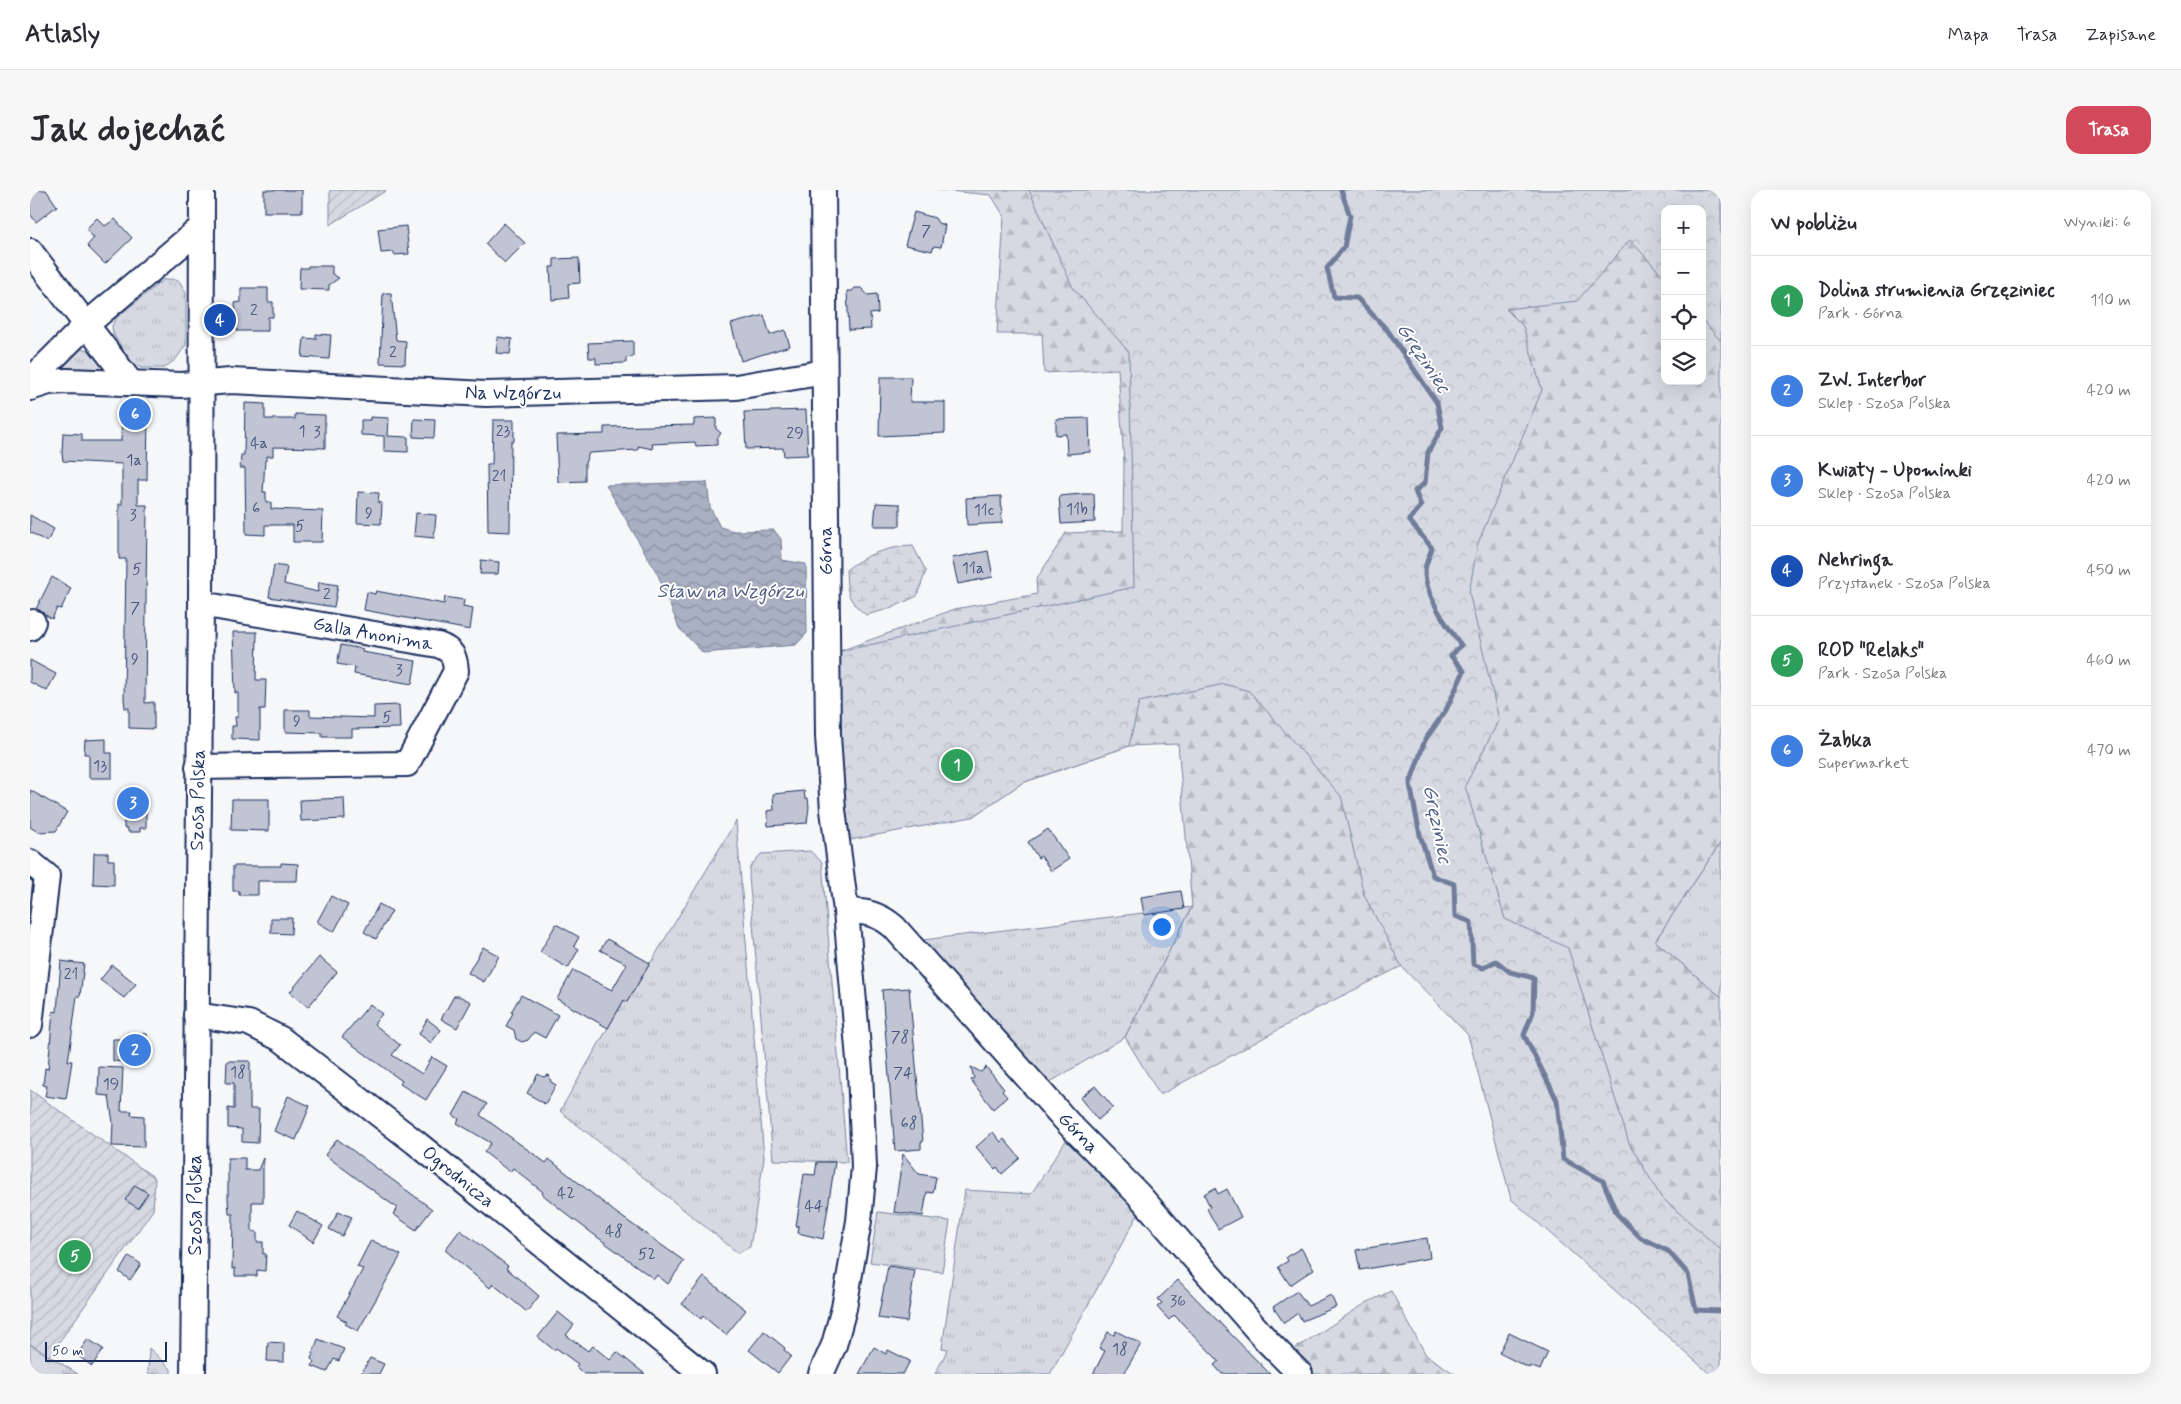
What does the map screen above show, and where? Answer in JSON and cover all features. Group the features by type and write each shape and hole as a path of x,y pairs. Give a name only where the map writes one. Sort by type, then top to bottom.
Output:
{"street":[{"name":"Szosa Polska","path":"193,1374 201,604 202,190"},
{"name":"Górna","path":"821,1374 834,1345 842,1318 859,1221 864,1167 863,1110 846,911 832,810 828,736 823,190"},
{"path":"30,381 87,324 202,227"},
{"path":"30,251 131,383"},
{"path":"48,361 51,373 67,381"},
{"name":"Na Wzgórzu","path":"30,388 49,382 67,381 181,385 231,381 486,394 736,387 813,374 824,375"},
{"name":"Galla Anonima","path":"198,767 407,764 456,671 456,660 452,652 438,645 201,604"},
{"path":"30,1024 39,869"},
{"name":"Górna","path":"846,911 868,912 887,920 894,926 1068,1124 1138,1194 1267,1341 1300,1374"},
{"name":"Ogrodnicza","path":"196,1015 249,1023 281,1038 415,1142 703,1374"}],"green space":[{"path":"330,190 387,190 330,225"},
{"path":"938,190 1721,190 1721,842 1655,941 1721,997 1721,1328 1464,935 1314,1010 1160,1095 1125,1037 1192,907 1178,744 1129,746 1022,783 972,817 837,652 955,609 1037,594 1036,580 1066,533 1123,531 1124,464 1118,369 1044,373 1042,334 997,334 1004,216 991,195"},
{"path":"1029,190 1721,190 1721,341 1706,324 1706,205 1661,205 1661,274 1630,240 1577,301 1506,309 1523,326 1542,390 1478,543 1469,592 1499,720 1465,786 1505,919 1568,948 1629,1143 1661,1197 1721,1250 1721,1374 1710,1374 1511,1199 1468,1035 1402,967 1364,895 1341,796 1249,691 1224,684 1139,702 1129,746 1022,783 972,817 845,841 840,820 837,652 1134,587 1129,352 1073,288"},
{"path":"173,279 180,282 186,293 186,345 176,359 164,368 141,368 131,362 113,334 112,326 116,318 163,280"},
{"path":"80,349 92,350 111,372 57,371 57,365"},
{"path":"913,546 926,571 917,596 892,608 866,615 855,605 849,596 846,570 877,552"},
{"path":"736,821 764,1158 750,1247 738,1253 560,1111 624,1000 627,1002"},
{"path":"1721,842 1721,997 1655,941"},
{"path":"810,851 822,862 847,1162 773,1160 749,876 750,867 761,854"},
{"path":"1192,907 1125,1037 1047,1084 923,940"},
{"path":"30,1090 155,1178 153,1210 49,1356 30,1344"},
{"path":"1067,1139 1141,1209 1050,1374 935,1374 948,1349 942,1348 965,1190 1031,1194"},
{"path":"878,1212 950,1221 942,1272 870,1262"},
{"path":"1391,1291 1426,1355 1455,1374 1312,1374 1293,1350 1366,1303"},
{"path":"30,1344 78,1374 30,1374"},
{"path":"149,1348 171,1369 171,1374 148,1374"}],"water":[{"name":"Staw na Wzgórzu","path":"707,482 710,507 720,527 734,531 774,530 781,539 782,560 806,564 807,633 796,645 703,653 679,628 658,575 606,485"}],"building":[{"path":"30,190 46,190 57,206 36,222 30,214"},
{"path":"264,190 302,190 302,212 264,212"},
{"path":"914,212 935,218 938,223 945,225 941,247 934,246 932,251 905,245"},
{"path":"97,218 105,226 115,219 132,238 105,264 87,246 94,238 86,229"},
{"path":"504,223 525,243 505,263 485,244"},
{"path":"406,226 409,254 394,255 394,252 381,253 378,229"},
{"path":"579,258 580,283 568,284 569,298 552,300 550,267 554,267 554,259"},
{"path":"308,266 332,266 332,274 339,278 329,285 329,290 299,289 300,268 308,268"},
{"path":"241,288 268,288 268,302 273,302 273,317 268,317 268,331 237,331 235,303 241,302"},
{"path":"855,288 861,288 868,295 877,294 878,313 870,314 871,329 849,330 847,291 852,291"},
{"path":"383,293 391,293 396,340 406,341 405,364 380,363"},
{"path":"764,315 770,335 785,330 790,346 741,361 731,324"},
{"path":"316,334 331,335 329,359 302,357 304,338 316,339"},
{"path":"498,337 512,339 510,354 496,353"},
{"path":"633,341 633,357 626,358 626,363 596,364 596,358 589,358 588,343"},
{"path":"880,377 911,377 910,402 945,402 945,433 879,436"},
{"path":"245,403 265,404 265,419 295,419 295,414 325,415 325,448 273,447 273,456 267,456 267,460 265,460 263,492 266,492 266,502 271,502 271,509 323,511 322,542 293,542 293,525 265,525 265,535 246,534 245,468 240,468 241,455 244,455"},
{"path":"122,408 143,408 148,413 147,480 138,480 138,505 147,505 145,703 154,702 154,729 129,728 129,708 125,708 126,559 119,559 119,504 122,504 122,464 63,461 62,453 63,433 82,434 82,441 121,441"},
{"path":"806,410 808,455 784,456 783,448 746,449 744,412"},
{"path":"370,417 389,418 388,436 408,437 408,452 384,451 384,436 361,435 361,420 370,420"},
{"path":"716,418 716,429 721,433 717,439 717,445 696,446 695,442 652,444 653,449 638,446 638,450 589,453 585,463 585,481 558,482 556,435 604,434 604,427 694,425 694,419"},
{"path":"1089,418 1090,452 1067,454 1066,434 1056,435 1056,419"},
{"path":"414,419 435,420 434,438 413,437"},
{"path":"493,420 514,420 514,441 511,441 510,532 488,531 487,464 492,464"},
{"path":"358,492 379,493 378,503 382,503 381,524 357,523"},
{"path":"1094,494 1095,522 1061,524 1059,496"},
{"path":"1001,496 1002,523 967,525 966,498"},
{"path":"876,503 900,504 900,526 874,526"},
{"path":"416,513 436,515 434,538 414,536"},
{"path":"30,515 54,529 47,542 30,532"},
{"path":"988,551 993,577 958,584 952,558"},
{"path":"481,560 499,562 498,574 480,574"},
{"path":"274,565 287,567 284,584 318,592 319,582 338,585 334,607 269,597"},
{"path":"52,577 71,588 61,609 57,608 52,619 36,609"},
{"path":"376,591 444,604 445,597 464,600 463,606 473,608 470,630 364,610 367,592 375,594"},
{"path":"233,632 257,632 256,680 266,680 265,709 260,709 260,740 232,739 232,726 236,726 235,717 238,717 238,693 235,693"},
{"path":"341,645 363,649 362,652 416,661 412,684 354,674 355,667 337,664"},
{"path":"30,660 56,674 47,691 30,682"},
{"path":"399,705 400,728 352,729 352,737 322,737 322,733 285,732 285,710 310,710 310,716 374,718 374,706"},
{"path":"106,739 106,753 112,753 112,778 89,778 89,754 84,754 85,740"},
{"path":"30,790 67,812 56,831 38,832 30,827"},
{"path":"804,791 805,798 808,798 809,807 807,823 768,826 767,811 774,810 773,794"},
{"path":"124,798 143,798 143,806 146,806 146,828 140,828 140,832 128,832 128,828 124,828"},
{"path":"344,798 345,819 301,821 300,800"},
{"path":"232,799 269,799 269,831 231,830"},
{"path":"1048,829 1069,859 1051,871 1041,856 1038,858 1028,842"},
{"path":"94,853 108,853 108,860 114,860 114,885 93,884"},
{"path":"281,863 298,864 297,881 258,881 258,895 239,895 239,891 233,891 233,866 281,866"},
{"path":"1181,891 1184,909 1144,915 1141,897"},
{"path":"331,896 348,905 334,932 317,922"},
{"path":"379,904 392,911 376,939 364,932"},
{"path":"271,918 292,918 291,934 271,933"},
{"path":"556,924 579,937 574,946 579,949 568,968 540,952"},
{"path":"607,939 650,963 627,1002 624,1000 608,1028 557,999 573,970 612,990 627,964 600,950"},
{"path":"483,947 499,956 484,982 468,973"},
{"path":"319,957 337,972 308,1007 290,992"},
{"path":"61,961 84,964 80,996 77,996 68,1061 72,1061 66,1099 45,1096 47,1086 43,1085 45,1068 48,1069 53,1011 57,1012"},
{"path":"112,965 136,984 124,998 100,980"},
{"path":"909,988 923,1142 921,1142 921,1149 895,1151 882,990"},
{"path":"521,995 558,1015 545,1038 534,1032 528,1040 522,1042 516,1039 514,1030 506,1026 513,1013 511,1012"},
{"path":"454,996 459,996 471,1002 457,1028 441,1019"},
{"path":"370,1004 382,1014 374,1024 400,1045 392,1055 422,1074 432,1057 447,1066 426,1100 400,1084 402,1081 342,1037"},
{"path":"427,1019 441,1030 431,1043 419,1034"},
{"path":"127,1033 147,1034 146,1047 143,1047 142,1063 113,1061 113,1039 126,1039"},
{"path":"227,1061 250,1061 250,1109 259,1109 258,1143 242,1142 242,1129 228,1128 228,1108 234,1109 234,1083 226,1083"},
{"path":"99,1067 123,1068 121,1111 132,1111 131,1115 144,1116 144,1147 112,1146 113,1123 109,1096 98,1095"},
{"path":"971,1067 981,1072 986,1067 1004,1089 1002,1091 1007,1097 993,1109 971,1080 974,1078"},
{"path":"538,1074 543,1077 549,1075 551,1082 556,1085 545,1104 527,1093"},
{"path":"1095,1086 1113,1107 1098,1120 1080,1098"},
{"path":"466,1092 487,1104 480,1115 546,1163 549,1159 615,1212 684,1261 668,1284 657,1275 654,1279 569,1216 513,1168 510,1172 484,1152 491,1143 457,1123 459,1119 453,1115"},
{"path":"288,1096 310,1106 296,1140 274,1131"},
{"path":"993,1132 1001,1142 1004,1139 1020,1158 1002,1174 997,1167 995,1169 976,1147"},
{"path":"337,1139 432,1209 416,1230 393,1214 397,1208 325,1155"},
{"path":"903,1154 919,1174 936,1177 933,1193 927,1192 923,1216 894,1212"},
{"path":"228,1158 245,1158 245,1170 258,1170 263,1158 263,1202 252,1202 252,1231 257,1232 257,1242 263,1242 263,1254 266,1254 265,1271 257,1270 257,1276 235,1276 235,1268 232,1269 233,1214 229,1214"},
{"path":"817,1162 835,1162 823,1239 798,1233 799,1226 796,1226 804,1174 815,1175"},
{"path":"135,1185 148,1193 138,1208 125,1200"},
{"path":"1215,1188 1218,1194 1227,1189 1241,1217 1218,1229 1207,1209 1210,1207 1204,1194"},
{"path":"297,1211 323,1226 313,1242 289,1225"},
{"path":"338,1212 352,1217 342,1236 329,1229"},
{"path":"460,1230 508,1266 506,1268 539,1296 527,1312 493,1284 490,1288 445,1250"},
{"path":"1427,1238 1430,1258 1360,1270 1356,1250"},
{"path":"371,1240 401,1255 358,1331 345,1324 347,1322 337,1316 363,1269 357,1267"},
{"path":"1301,1248 1314,1269 1290,1285 1278,1267 1288,1261 1286,1257"},
{"path":"129,1256 141,1264 130,1280 119,1272"},
{"path":"888,1266 915,1270 907,1322 878,1318"},
{"path":"704,1277 746,1310 726,1335 703,1316 701,1319 682,1304"},
{"path":"1178,1280 1270,1374 1222,1374 1214,1365 1219,1361 1174,1315 1169,1320 1157,1307 1162,1303 1158,1299"},
{"path":"1297,1291 1308,1306 1331,1295 1336,1307 1302,1321 1298,1313 1284,1323 1273,1307"},
{"path":"558,1312 574,1325 566,1335 588,1351 593,1346 610,1360 617,1352 645,1374 584,1374 576,1367 578,1364 556,1348 554,1350 538,1337"},
{"path":"764,1331 785,1348 784,1350 791,1356 778,1373 749,1350"},
{"path":"1116,1331 1141,1344 1124,1374 1093,1374 1105,1351 1099,1348 1108,1332 1114,1335"},
{"path":"1509,1333 1548,1352 1540,1370 1530,1366 1529,1368 1499,1353"},
{"path":"88,1339 103,1349 92,1366 77,1355"},
{"path":"318,1339 344,1349 339,1361 334,1359 327,1372 312,1366 314,1361 311,1359"},
{"path":"268,1342 284,1343 284,1362 267,1361"},
{"path":"874,1347 886,1354 888,1350 910,1361 903,1374 859,1374"},
{"path":"370,1358 384,1364 379,1374 361,1374"}],"waterway":[{"name":"Gręziniec","path":"1341,190 1350,216 1344,247 1327,268 1334,297 1357,298 1388,331 1437,403 1442,428 1428,452 1425,483 1415,491 1421,506 1409,520 1432,548 1425,568 1428,589 1438,610 1461,645 1451,656 1464,671 1446,710 1425,740 1410,784 1420,835 1433,876 1454,884 1455,916 1471,922 1473,964 1483,968 1496,961 1510,972 1534,978 1533,1012 1524,1035 1557,1100 1563,1159 1603,1181 1617,1214 1641,1238 1668,1251 1688,1274 1696,1310 1721,1311"}],"place":[{"name":"Nehringa","path":"220,320"},
{"name":"Żabka","path":"135,414"},
{"name":"Dolina strumienia Grzęziniec","path":"957,765"},
{"name":"Kwiaty - Upominki","path":"133,803"},
{"name":"ZW. Interbor","path":"135,1050"},
{"name":"ROD \"Relaks\"","path":"75,1256"}]}
